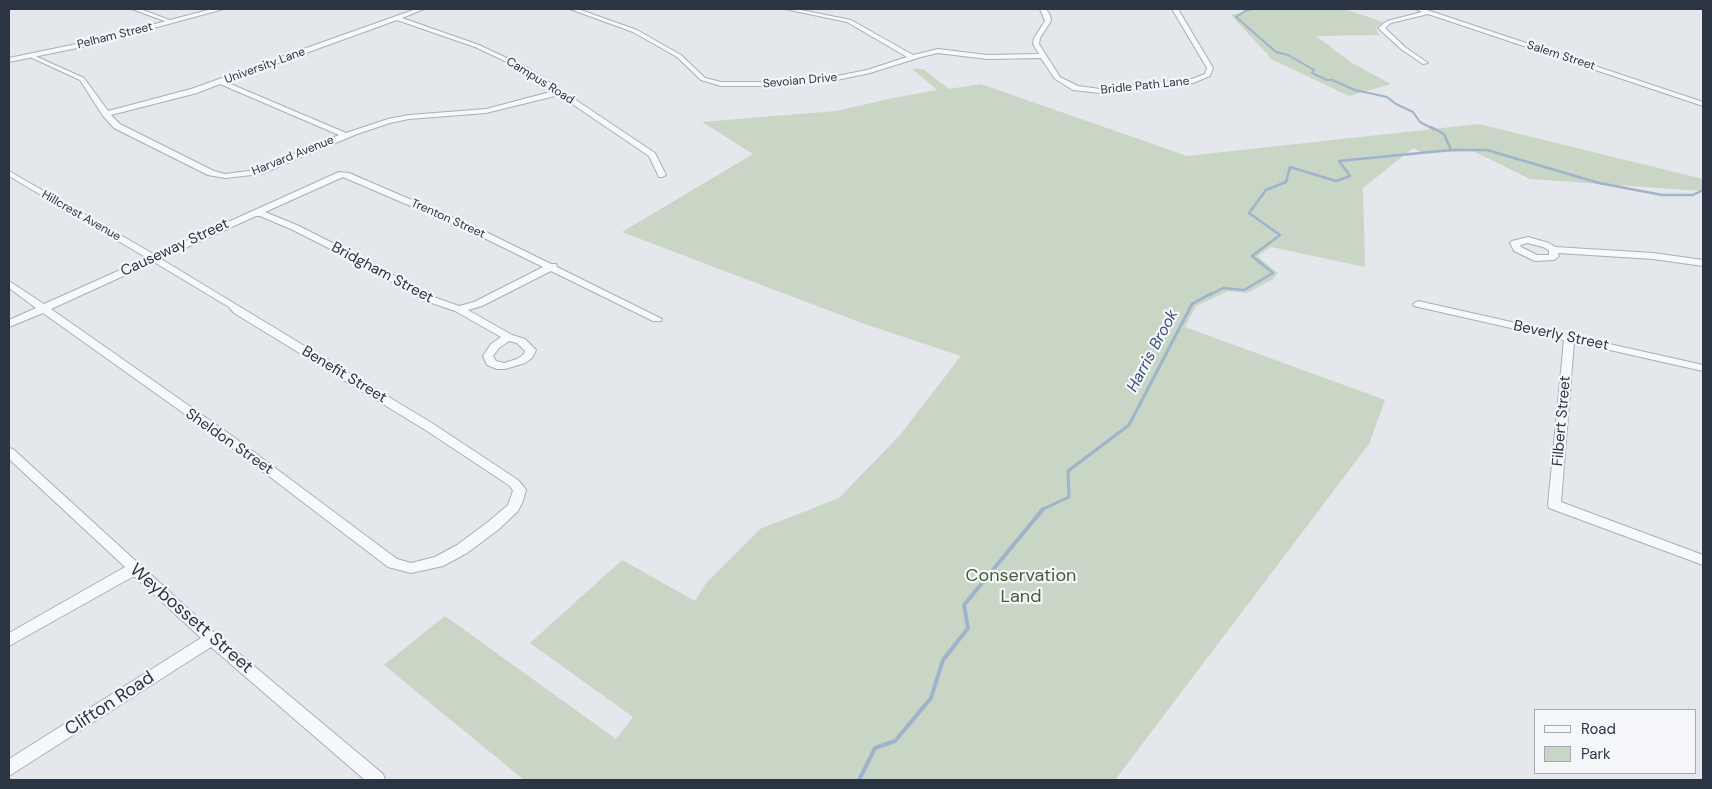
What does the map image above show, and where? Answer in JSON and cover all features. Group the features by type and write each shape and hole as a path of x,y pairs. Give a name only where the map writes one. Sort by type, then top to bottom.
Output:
{"street":[{"path":"135,9 172,22"},
{"name":"Pelham Street","path":"9,60 220,9"},
{"name":"University Lane","path":"106,114 168,100 421,9"},
{"name":"Sevoian Drive","path":"573,9 617,23 642,34 679,56 703,79 716,83 769,84 818,81 868,72 912,57 943,51 987,57 1042,56"},
{"path":"788,9 849,21 912,57"},
{"path":"1042,56 1036,41 1048,21 1047,14 1043,9"},
{"name":"Bridle Path Lane","path":"1042,56 1059,80 1071,86 1088,90 1112,91 1189,82 1203,78 1209,74 1210,68 1175,9"},
{"name":"Salem Street","path":"1419,9 1703,104"},
{"path":"1425,63 1402,48 1381,28 1389,22 1428,12"},
{"name":"Campus Road","path":"397,18 506,59 526,69 652,155 662,175"},
{"name":"Harvard Avenue","path":"31,56 82,78 106,114 117,126 211,173 225,176 258,172 345,135 388,121 409,117 486,111 560,92"},
{"path":"221,82 345,135"},
{"name":"Hillcrest Avenue","path":"9,173 154,258"},
{"name":"Causeway Street","path":"9,324 342,174"},
{"name":"Trenton Street","path":"342,174 349,175 446,217 553,266 657,319"},
{"name":"Bridgham Street","path":"254,213 262,214 296,228 428,298 459,309 508,337"},
{"path":"1553,250 1653,256 1703,263"},
{"name":"Benefit Street","path":"154,258 485,462 519,489 517,501 493,526 462,549 438,562 416,567"},
{"path":"459,309 478,304 553,266"},
{"name":"Sheldon Street","path":"9,284 103,353 231,441 391,561 408,568 416,567"},
{"name":"Beverly Street","path":"1418,304 1703,368"},
{"name":"Filbert Street","path":"1569,338 1554,505 1703,560"},
{"name":"Weybossett Street","path":"9,452 212,639 377,780"},
{"path":"9,640 134,569"},
{"name":"Clifton Road","path":"9,768 212,639"}],"green space":[{"path":"1258,9 1345,9 1383,22 1375,28 1380,35 1316,36 1352,63 1391,84 1349,96 1269,58 1231,15"},
{"name":"Conservation Land","path":"912,69 923,69 949,89 981,84 1187,156 1479,124 1703,179 1703,191 1530,179 1473,151 1423,153 1413,148 1363,188 1365,267 1271,247 1257,256 1278,273 1273,279 1247,293 1228,291 1196,306 1185,327 1385,400 1369,444 1115,780 524,780 384,665 445,616 616,739 633,717 530,643 622,560 695,601 706,583 760,529 839,498 900,435 961,356 859,322 622,232 753,154 702,122 836,111 937,90"}],"waterway":[{"name":"Harris Brook","path":"1254,9 1245,11 1236,17 1276,52 1288,55 1314,70 1312,73 1327,80 1332,80 1355,90 1387,97 1396,104 1413,112 1420,122 1433,129"},
{"name":"Harris Brook","path":"1431,127 1444,134 1451,150"},
{"name":"Harris Brook","path":"1210,295 1223,288 1244,290 1273,273 1252,256 1280,235 1249,213 1266,190 1286,182 1290,167 1336,181 1350,176 1339,161 1451,150"},
{"path":"1451,150 1487,150 1599,183 1662,195 1693,195 1703,190"},
{"name":"Harris Brook","path":"1043,509 1069,497 1068,471 1129,425 1192,304 1212,293"},
{"name":"Harris Brook","path":"859,780 875,748 895,741 931,698 943,660 968,628 964,605 1043,509"}]}
